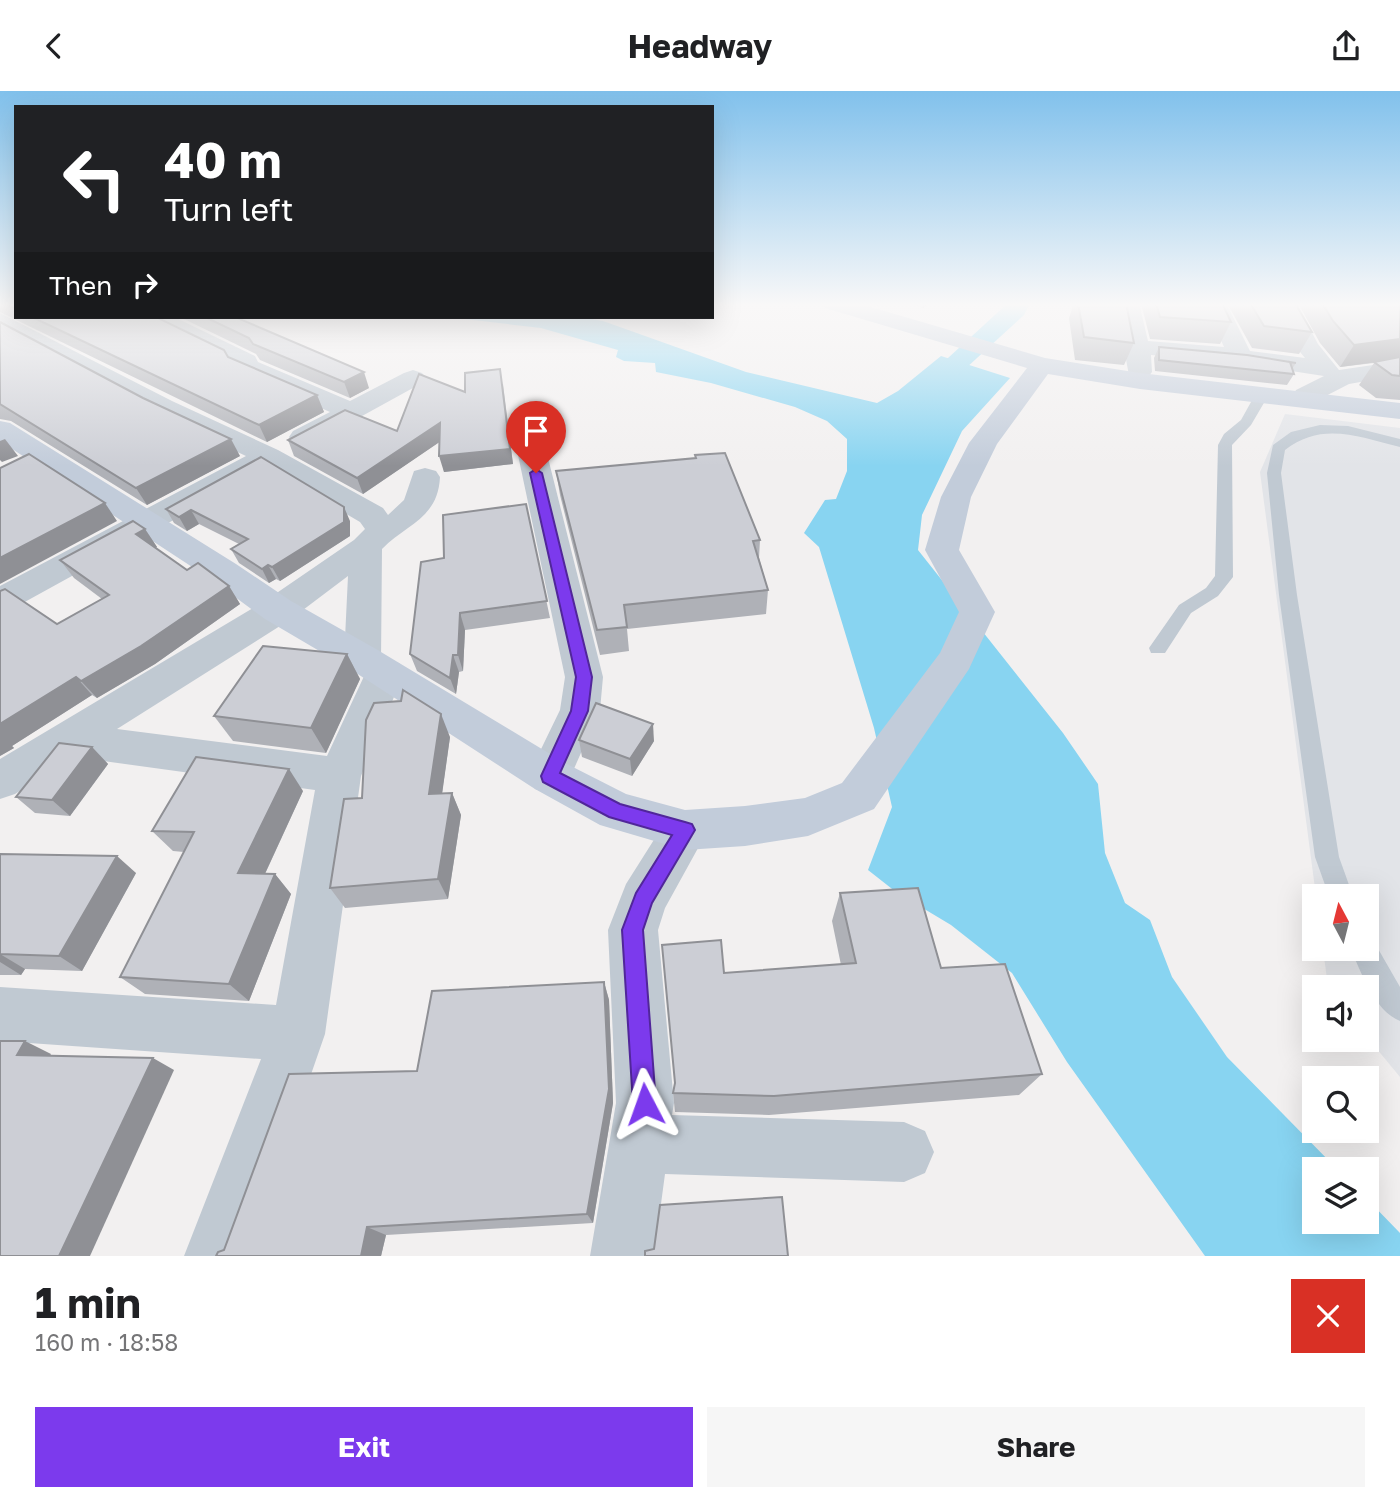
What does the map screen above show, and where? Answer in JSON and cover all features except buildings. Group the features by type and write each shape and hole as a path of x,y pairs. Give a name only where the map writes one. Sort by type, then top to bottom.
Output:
{"street":[{"path":"71,357 163,407 268,456 372,515 374,666 339,776 298,1034 216,1256"},
{"path":"239,357 246,361 246,366 351,411"},
{"path":"1012,357 1140,381 1400,411"},
{"path":"1139,357 1140,381"},
{"path":"1249,357 1334,373 1400,368"},
{"path":"1318,357 1334,373"},
{"path":"0,429 224,572 278,610 374,666 550,776 616,811 685,830 745,826 808,817 858,796 956,659 977,612 942,551 956,496 983,443 1031,363"},
{"path":"1297,401 1334,373"},
{"path":"0,601 413,378"},
{"path":"524,422 584,677 580,711 550,776"},
{"path":"11,472 46,457"},
{"path":"0,781 278,610 397,525 415,506 425,490 425,477"},
{"path":"66,739 339,776"},
{"path":"622,1256 645,1104 633,930 643,899 685,830"},
{"path":"0,1014 298,1034"},
{"path":"639,1144 904,1152"}],"lane":[{"path":"1158,648 1185,609 1212,592 1224,577 1224,445 1246,422 1261,396"},
{"path":"1337,884 1327,857 1288,595 1274,473 1278,448 1296,435 1315,429 1351,432 1400,443"},
{"path":"1370,961 1387,992 1400,1008"}],"shaded area":[{"path":"1285,414 1400,428 1400,1077 1379,1052 1379,975 1326,975 1325,961 1379,961 1379,884 1314,884 1260,472"}],"water":[{"path":"617,357 705,357 746,372 877,403 898,391 939,357 1010,378 962,431 922,515 918,550 1063,733 1098,784 1105,853 1125,903 1150,920 1172,977 1227,1057 1302,1133 1302,1143 1311,1143 1325,1157 1302,1157 1302,1234 1379,1234 1379,1211 1400,1233 1400,1256 1205,1256 1067,1062 1012,973 951,925 896,892 868,870 892,807 874,728 819,547 804,533 825,500 836,499 847,471 847,439 827,421 795,407 711,383 656,372 655,363 624,361"}],"waterway":[{"path":"921,396 964,357"}],"route":[{"path":"536,473 584,677 580,711 550,776 616,811 685,830 643,899 633,930 645,1104"}]}
